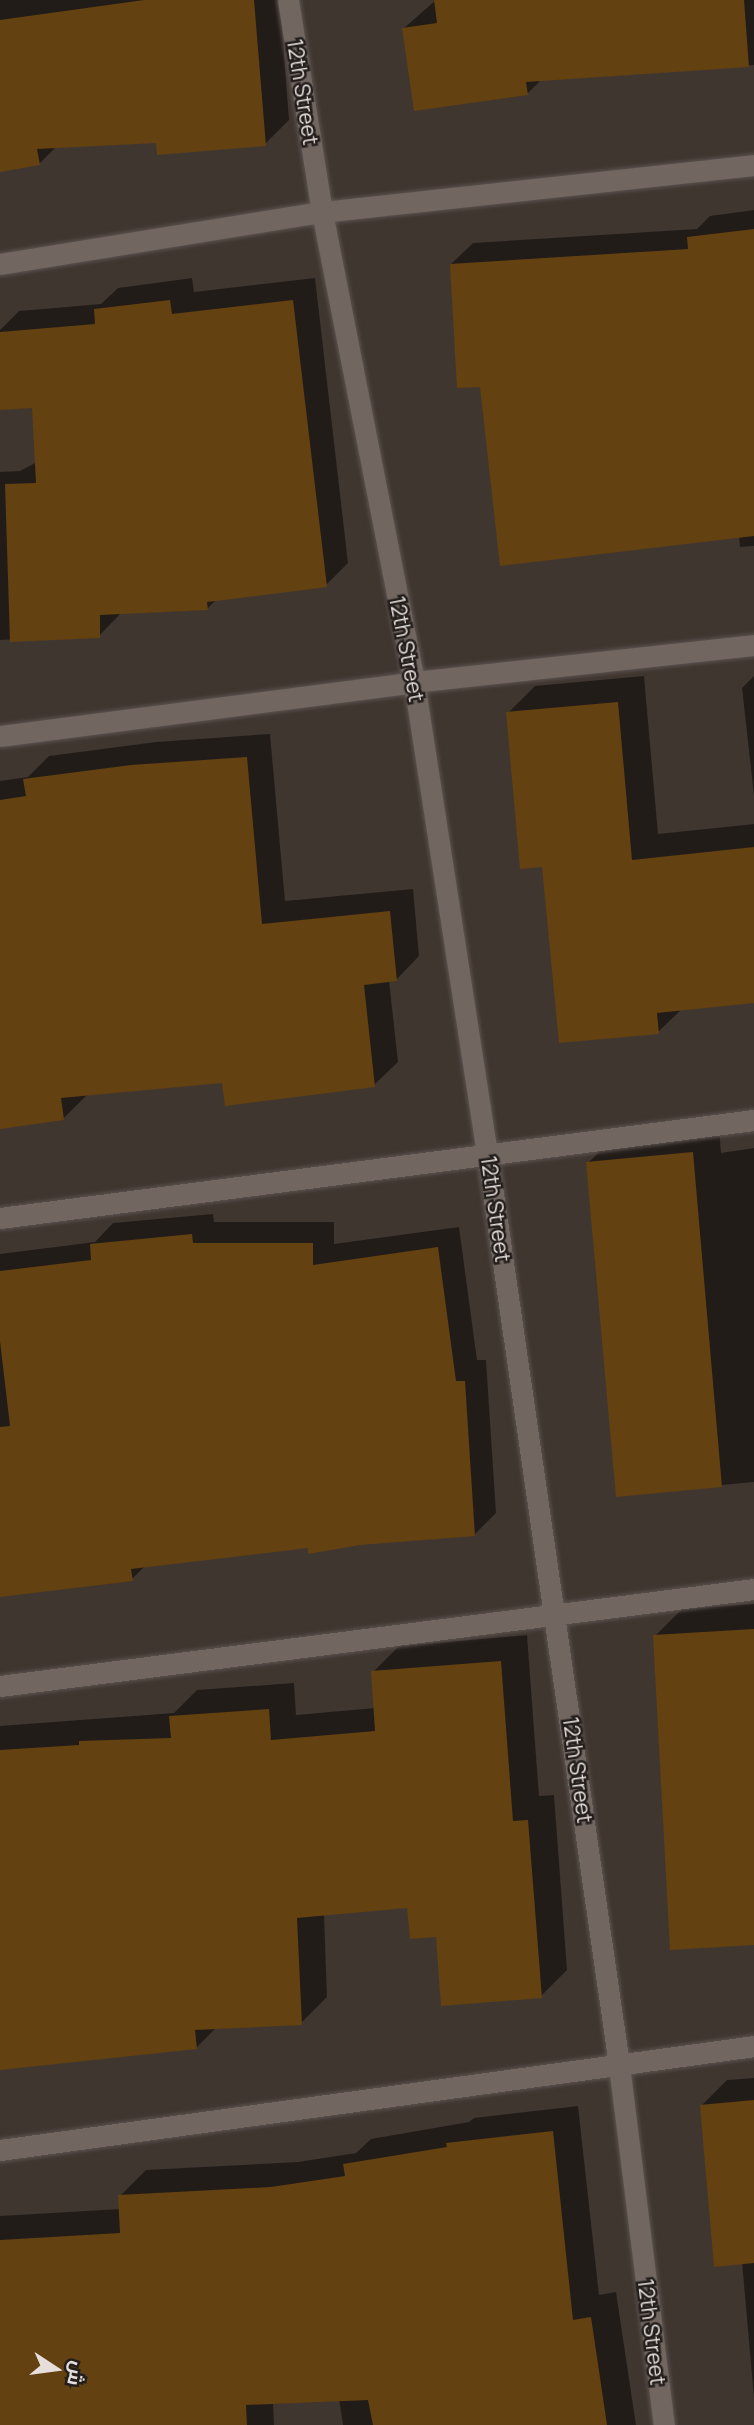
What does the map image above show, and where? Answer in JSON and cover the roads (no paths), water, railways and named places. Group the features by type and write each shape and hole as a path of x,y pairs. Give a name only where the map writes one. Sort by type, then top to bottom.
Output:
{"street":[{"name":"12th Street","path":"288,0 322,212 414,682 487,1152 619,2065 664,2425"},
{"path":"0,264 322,212 754,165"},
{"path":"0,736 414,682 754,645"},
{"path":"0,1218 487,1152 754,1120"},
{"path":"0,1686 754,1589"},
{"path":"0,2150 754,2046"}]}
